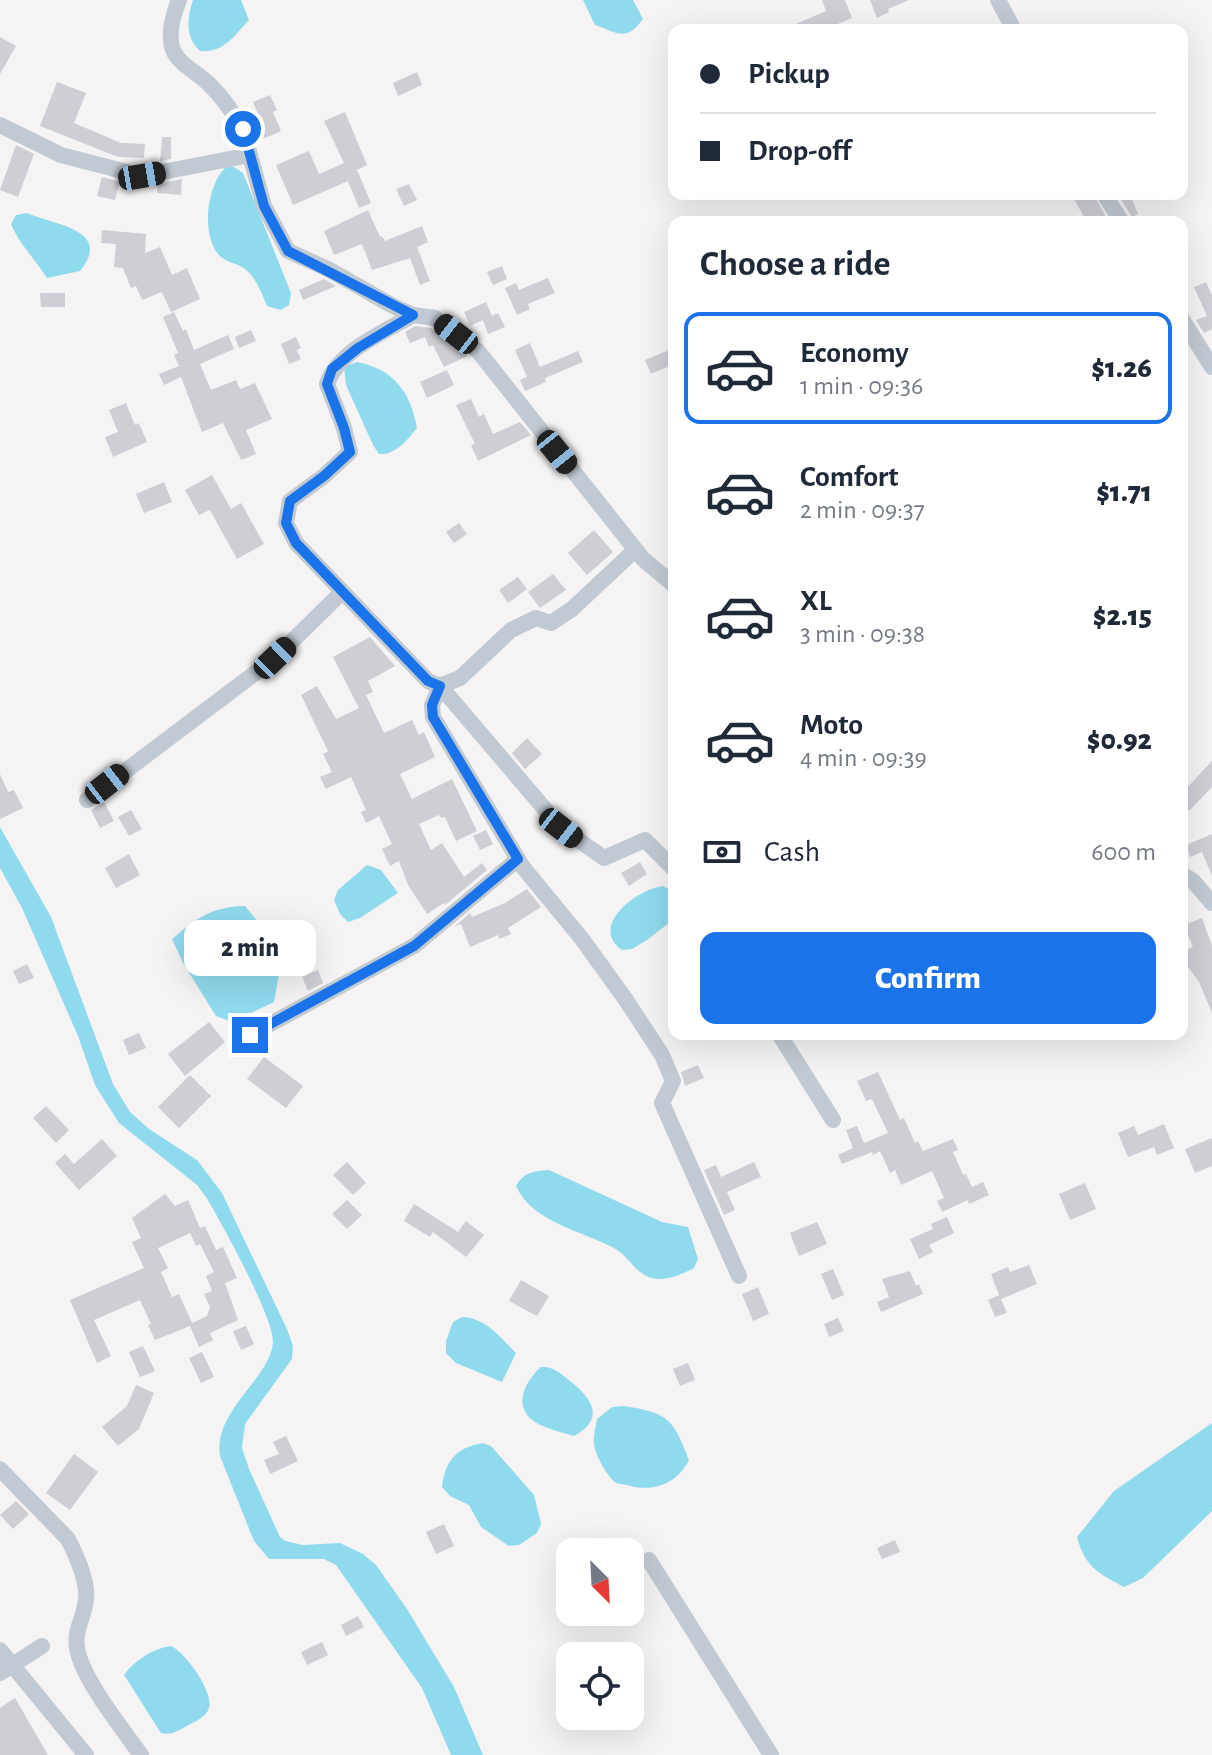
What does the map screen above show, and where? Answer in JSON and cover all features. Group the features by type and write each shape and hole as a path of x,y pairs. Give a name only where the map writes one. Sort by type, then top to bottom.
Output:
{"street":[{"path":"179,0 171,21 173,49 185,64 209,83 236,115 243,129 264,206 288,251 413,315 435,318 478,351 635,550 668,580"},
{"path":"998,0 1011,24"},
{"path":"0,125 61,155 142,176 250,155"},
{"path":"413,315 358,348 332,369 327,384 350,452 290,501 286,523 296,543 341,593 428,681 440,686 561,828 604,858 645,840 668,863"},
{"path":"1188,329 1212,367"},
{"path":"635,550 572,609 551,623 536,618 511,630 460,678 440,686 432,705 433,717 518,859 582,939 662,1055 673,1081 662,1103 739,1276"},
{"path":"87,800 275,658 341,593"},
{"path":"250,1035 414,946 518,859"},
{"path":"1188,878 1212,903"},
{"path":"783,1040 833,1120"},
{"path":"0,1469 68,1539 75,1552 86,1598 76,1635 78,1655 88,1676 141,1755"},
{"path":"649,1560 771,1755"},
{"path":"6,1670 42,1646"},
{"path":"0,1650 6,1670 86,1755"}],"water":[{"path":"193,0 241,0 249,20 222,46 200,51 192,40 189,27"},
{"path":"583,0 633,0 643,19 632,31 616,33 595,25"},
{"path":"226,167 234,167 243,173 291,293 289,305 281,310 267,306 249,272 221,257 213,245 209,234 208,209 214,185"},
{"path":"27,213 85,237 90,246 89,257 80,271 47,278 11,224 16,215"},
{"path":"357,362 370,365 391,377 399,384 410,404 417,428 391,452 379,454 346,385 344,367"},
{"path":"0,827 51,917 113,1084 130,1112 149,1129 197,1160 222,1193 287,1329 293,1346 292,1359 245,1424 242,1448 280,1537 303,1545 340,1543 363,1554 376,1565 407,1609 454,1687 483,1755 451,1755 422,1688 336,1565 324,1559 269,1559 254,1541 220,1456 220,1439 233,1409 270,1355 273,1342 265,1313 246,1270 206,1197 197,1185 119,1123 95,1085 78,1036 22,908 0,868"},
{"path":"367,865 381,870 398,893 360,918 348,922 340,914 334,900 338,890"},
{"path":"663,886 668,889 668,924 632,949 622,950 613,940 610,930 613,920 630,901"},
{"path":"245,906 267,933 280,968 274,1002 232,1022 216,1016 172,939 205,915"},
{"path":"549,1170 662,1222 688,1227 698,1259 694,1268 668,1278 651,1278 614,1248 546,1217 523,1198 516,1186 530,1173"},
{"path":"462,1317 485,1325 516,1353 502,1382 456,1363 446,1353 446,1341 453,1322"},
{"path":"541,1367 560,1373 589,1401 593,1416 590,1423 574,1436 541,1425 526,1413 524,1392"},
{"path":"624,1406 660,1415 673,1426 689,1460 671,1481 655,1487 637,1487 615,1482 605,1470 594,1444 597,1419 612,1407"},
{"path":"1212,1423 1212,1511 1143,1578 1124,1587 1100,1573 1084,1556 1077,1537 1114,1491"},
{"path":"482,1443 491,1446 534,1495 541,1524 537,1533 519,1545 509,1546 481,1527 469,1505 450,1496 442,1487 453,1457 465,1448"},
{"path":"171,1646 184,1656 197,1673 207,1692 209,1708 195,1721 176,1732 165,1734 161,1733 124,1675 145,1656"}],"building":[{"path":"822,0 845,0 852,18 838,24 796,24 826,11"},
{"path":"870,0 909,0 888,9 889,12 877,18"},
{"path":"0,37 16,46 0,74"},
{"path":"417,72 422,85 398,96 393,83"},
{"path":"57,82 86,93 74,123 121,143 145,144 144,158 118,157 40,126"},
{"path":"270,95 281,131 258,141 253,128 262,124 253,102"},
{"path":"345,112 367,165 357,170 371,203 359,208 348,181 293,205 276,165 309,151 319,174 344,163 324,121"},
{"path":"162,137 171,137 171,159 160,161"},
{"path":"16,145 34,154 18,197 0,190"},
{"path":"102,177 120,182 115,200 97,196"},
{"path":"182,179 181,195 157,193 158,184"},
{"path":"409,184 417,200 404,206 396,189"},
{"path":"1074,200 1096,200 1106,216 1084,216"},
{"path":"1121,200 1132,200 1138,214 1131,216"},
{"path":"368,210 380,237 385,241 422,226 428,242 417,247 430,281 420,285 410,258 372,270 362,244 334,255 324,231"},
{"path":"102,230 146,234 145,253 160,247 172,275 187,268 200,299 171,312 162,292 142,300 136,286 131,288 123,268 114,267 116,244 101,243"},
{"path":"502,266 507,279 493,285 487,272"},
{"path":"548,278 555,293 528,304 530,309 517,315 505,288 516,283 519,290"},
{"path":"324,279 336,286 303,300 299,290"},
{"path":"1206,282 1212,295 1212,329 1204,333 1196,320 1207,316 1194,287"},
{"path":"40,293 65,293 65,307 41,307"},
{"path":"486,302 492,316 498,313 505,327 488,334 483,320 470,326 464,312"},
{"path":"174,312 183,331 186,329 194,350 228,335 234,349 200,364 211,390 236,380 240,389 255,383 272,419 246,430 256,454 241,460 223,423 202,432 181,377 164,385 159,374 179,366 174,355 178,353 163,317"},
{"path":"415,326 431,328 467,356 444,367 433,345 429,347 425,337 410,343 405,332"},
{"path":"251,330 256,341 239,348 235,337"},
{"path":"296,337 301,348 297,350 301,359 289,364 281,344"},
{"path":"530,343 540,367 578,351 583,362 545,378 546,382 525,391 520,380 527,377 515,350"},
{"path":"668,350 668,367 651,374 645,360"},
{"path":"447,370 454,385 427,398 420,382"},
{"path":"471,399 479,417 484,414 493,434 520,422 531,435 478,461 471,445 475,444 456,405"},
{"path":"126,403 135,425 139,423 147,442 113,457 105,437 118,432 109,410"},
{"path":"212,475 231,509 241,503 264,544 237,559 210,510 199,515 185,490"},
{"path":"164,482 172,502 144,513 136,494"},
{"path":"459,523 467,534 454,543 446,532"},
{"path":"594,530 613,552 587,575 568,553"},
{"path":"553,574 566,590 540,608 528,592"},
{"path":"518,577 527,589 508,603 499,590"},
{"path":"370,637 395,666 368,681 373,692 366,695 384,733 412,720 419,735 424,732 435,757 400,774 412,799 452,779 477,831 456,841 445,817 439,815 419,824 431,850 442,843 464,877 482,863 487,870 445,905 427,914 408,885 399,861 390,866 382,849 392,844 379,816 366,823 361,812 366,810 351,777 326,789 320,777 332,772 323,754 328,751 301,695 317,686 336,719 359,708 333,657"},
{"path":"527,738 542,754 525,769 512,753"},
{"path":"1212,761 1212,787 1189,811 1188,787"},
{"path":"0,774 8,792 14,790 23,808 0,819"},
{"path":"104,802 114,821 100,828 91,810"},
{"path":"131,810 142,829 129,836 118,817"},
{"path":"486,830 493,844 480,850 473,836"},
{"path":"1212,834 1212,876 1202,852 1190,857 1188,844"},
{"path":"129,854 140,875 116,888 105,868"},
{"path":"640,862 647,874 629,886 621,873"},
{"path":"527,889 541,907 508,928 511,934 499,939 498,935 470,947 461,924 454,927 470,913 472,917 505,903"},
{"path":"1202,918 1212,946 1212,1013 1199,982 1188,967 1188,949 1193,947 1188,923"},
{"path":"309,936 316,952 305,958 297,941"},
{"path":"27,964 34,978 19,984 13,971"},
{"path":"318,970 323,983 308,991 302,977"},
{"path":"209,1022 225,1042 185,1076 168,1054"},
{"path":"139,1033 146,1048 129,1055 123,1040"},
{"path":"264,1057 303,1086 286,1108 247,1079"},
{"path":"698,1065 704,1078 685,1086 681,1072"},
{"path":"878,1072 900,1120 904,1118 915,1143 918,1141 923,1151 953,1139 958,1150 953,1152 963,1175 966,1174 972,1187 983,1182 989,1195 969,1204 968,1200 942,1212 937,1201 944,1198 932,1171 901,1185 895,1170 890,1173 880,1151 842,1164 838,1155 853,1148 846,1130 857,1126 864,1143 888,1133 872,1099 866,1101 857,1081"},
{"path":"190,1075 211,1096 179,1128 158,1107"},
{"path":"46,1106 69,1130 56,1143 33,1118"},
{"path":"1164,1124 1174,1148 1157,1155 1154,1147 1128,1157 1118,1133 1134,1126 1138,1135"},
{"path":"1212,1138 1212,1166 1195,1173 1185,1149"},
{"path":"102,1139 117,1156 79,1190 55,1163 65,1154 74,1164"},
{"path":"347,1162 366,1183 353,1195 333,1175"},
{"path":"754,1162 761,1177 727,1192 735,1210 724,1215 704,1170 716,1165 721,1177"},
{"path":"1085,1183 1096,1209 1070,1220 1059,1194"},
{"path":"165,1194 175,1206 188,1200 200,1228 205,1226 216,1250 223,1247 237,1278 225,1283 238,1320 210,1333 213,1340 199,1347 190,1326 155,1340 140,1300 94,1320 111,1356 97,1363 70,1300 144,1268 132,1242 141,1238 132,1218","holes":["190,1233 196,1246 200,1244 214,1272 206,1276 212,1291 204,1294 210,1307 207,1316 192,1323 179,1294 172,1297 161,1272 168,1268 158,1248"]},
{"path":"347,1200 362,1215 347,1229 332,1214"},
{"path":"414,1204 458,1232 466,1221 484,1235 466,1257 433,1232 430,1237 404,1221"},
{"path":"947,1217 954,1233 929,1245 933,1252 919,1259 910,1239 933,1229 931,1224"},
{"path":"817,1222 827,1244 799,1256 790,1233"},
{"path":"1029,1265 1037,1284 1001,1299 1007,1313 995,1317 988,1300 999,1295 991,1274 1008,1267 1010,1272"},
{"path":"833,1269 844,1295 832,1300 821,1274"},
{"path":"910,1271 923,1294 881,1312 877,1302 889,1297 882,1279"},
{"path":"521,1280 549,1296 537,1316 509,1301"},
{"path":"758,1287 769,1314 753,1321 742,1294"},
{"path":"838,1318 844,1331 829,1337 824,1324"},
{"path":"246,1326 254,1344 241,1350 233,1331"},
{"path":"143,1346 155,1371 140,1377 129,1352"},
{"path":"202,1352 214,1377 201,1383 189,1358"},
{"path":"688,1363 695,1380 680,1386 673,1369"},
{"path":"136,1385 154,1393 139,1429 118,1446 102,1427 127,1406"},
{"path":"286,1436 298,1461 270,1474 264,1460 279,1454 273,1442"},
{"path":"74,1454 98,1472 70,1510 46,1493"},
{"path":"16,1501 29,1514 13,1529 0,1515"},
{"path":"444,1524 454,1546 436,1554 426,1532"},
{"path":"895,1540 900,1552 882,1559 877,1548"},
{"path":"358,1616 364,1627 346,1636 341,1625"},
{"path":"322,1642 328,1655 307,1665 301,1652"},
{"path":"15,1698 48,1755 0,1755 0,1708"}],"route":[{"path":"243,129 264,206 288,251 413,315 358,348 332,369 327,384 350,452 290,501 286,523 296,543 357,610 428,681 440,686 434,695 433,717 518,859 414,946 250,1035"}]}
